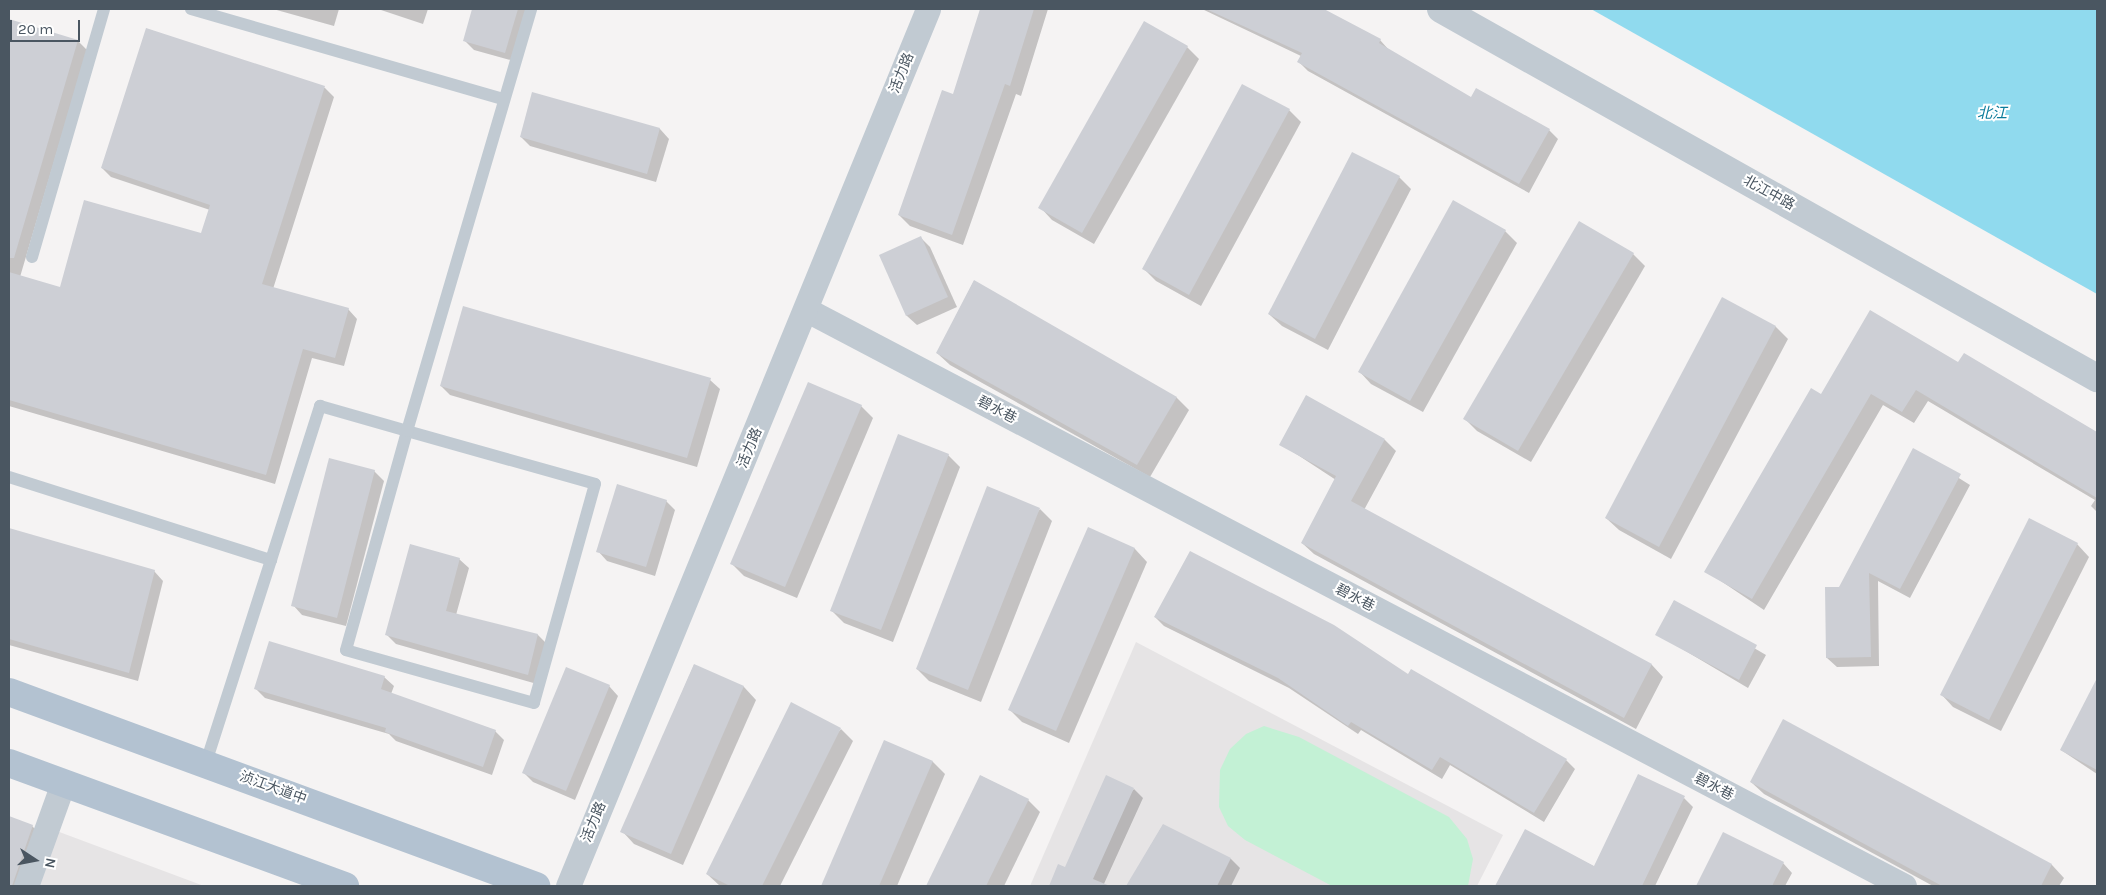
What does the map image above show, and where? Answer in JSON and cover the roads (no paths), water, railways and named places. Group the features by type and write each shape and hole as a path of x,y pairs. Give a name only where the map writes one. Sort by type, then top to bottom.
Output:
{"main road":[{"name":"浈江大道中","path":"9,692 536,886"},
{"path":"9,763 344,886"}],"street":[{"name":"活力路","path":"568,886 807,310 928,9"},
{"name":"北江中路","path":"1441,9 2097,378"},
{"name":"碧水巷","path":"807,310 1904,886"},
{"path":"26,886 63,782"}],"lane":[{"path":"32,257 104,9"},
{"path":"191,9 503,99"},
{"path":"206,763 320,406 407,431 596,484 534,702 346,650 407,431 531,9"},
{"path":"9,476 271,560"}],"water":[{"name":"北江","path":"1591,9 2097,9 2097,294"}]}
